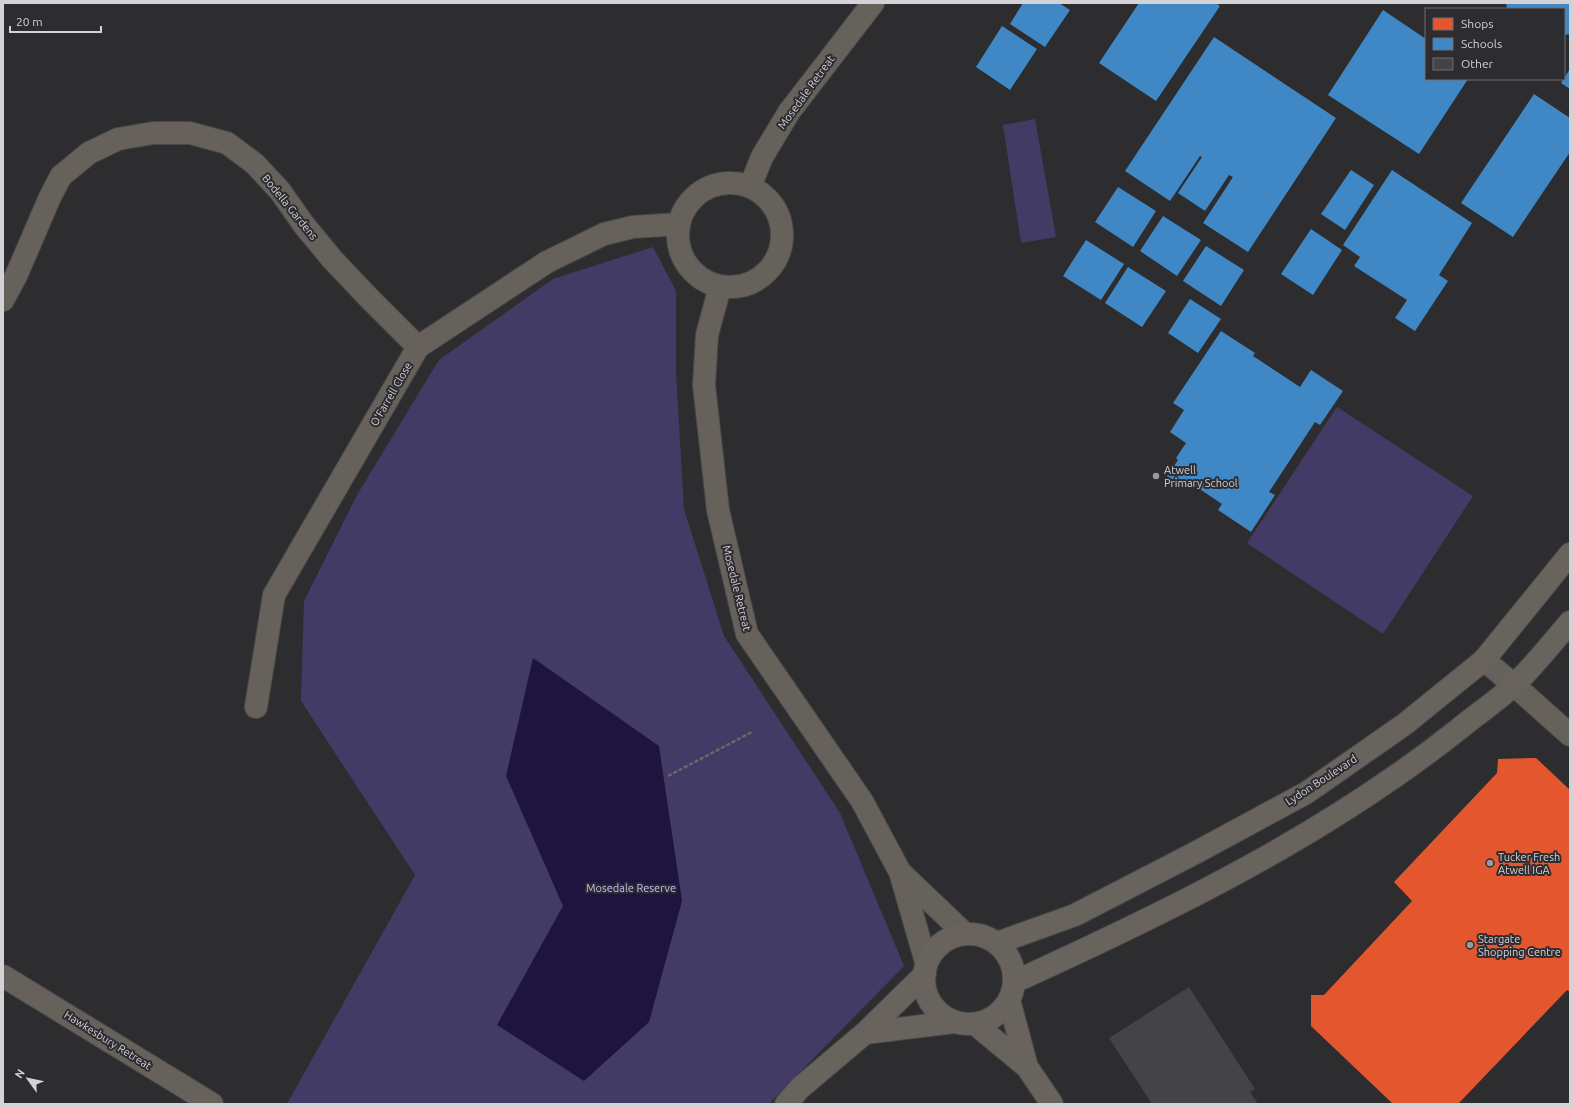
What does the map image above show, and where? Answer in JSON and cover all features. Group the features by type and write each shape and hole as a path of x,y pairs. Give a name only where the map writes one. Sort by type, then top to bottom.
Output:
{"street":[{"name":"Mosedale Retreat","path":"750,187 762,157 789,112 873,3"},
{"name":"Bodella Gardens","path":"3,300 16,276 50,197 61,176 89,153 118,139 153,133 190,133 227,143 255,164 280,191 304,225 332,259 366,296 418,347"},
{"path":"730,183 750,187 769,200 778,215 782,230 779,252 772,267 762,277 746,286 720,287 698,278 685,263 678,246 678,224 690,201 709,187 730,183"},
{"name":"O'Farrell Close","path":"256,707 274,595 418,347 547,262 604,234 633,227 678,224"},
{"name":"Mosedale Retreat","path":"720,287 707,335 704,385 718,510 747,634 862,801 900,872 925,968"},
{"name":"Lydon Boulevard","path":"997,943 1075,915 1195,853 1306,793 1405,724 1484,660 1570,554"},
{"path":"866,1033 964,1023 996,1016 1012,991 1090,948 1216,886 1329,821 1428,754 1514,685 1570,622"},
{"path":"1484,660 1570,735"},
{"name":"Mosedale Retreat","path":"900,872 964,933"},
{"path":"786,1104 800,1088 866,1033 925,968 940,943 964,933 980,935 997,943 1012,965 1012,991 1027,1067"},
{"path":"925,968 923,984 928,1001 940,1014 964,1023 1027,1067 1052,1104"},
{"name":"Hawkesbury Retreat","path":"3,976 212,1104"}],"path":[{"path":"668,776 752,732"}],"green space":[{"path":"1035,119 1056,237 1021,243 1003,125"},
{"name":"Mosedale Reserve","path":"653,247 676,291 676,373 684,509 724,636 840,813 904,966 769,1104 287,1104 415,875 301,701 304,601 357,495 439,360 553,279"},
{"path":"1337,407 1473,496 1383,634 1247,543"}],"shaded area":[{"path":"533,658 659,746 682,901 649,1022 584,1081 497,1025 563,906 506,776"}],"building: Shops":[{"name":"Stargate Shopping Centre","path":"1536,758 1570,790 1570,992 1567,990 1458,1104 1393,1104 1311,1026 1311,995 1324,995 1412,901 1394,882 1497,773 1498,759"}],"building: Schools":[{"path":"1023,3 1059,3 1070,10 1045,47 1010,24"},
{"path":"1139,3 1216,3 1220,6 1156,101 1099,63"},
{"path":"1506,3 1570,3 1570,34 1565,35 1565,8 1507,8"},
{"path":"1383,10 1425,38 1425,80 1467,80 1419,154 1328,95"},
{"path":"1002,26 1037,49 1010,90 976,67"},
{"path":"1214,37 1336,118 1248,252 1203,223 1233,177 1229,175 1205,211 1178,193 1202,157 1200,156 1170,201 1125,171"},
{"path":"1570,69 1570,89 1561,83 1563,80 1565,80 1565,77"},
{"path":"1534,94 1570,118 1570,152 1513,237 1461,203"},
{"path":"1351,170 1374,185 1345,230 1321,214"},
{"path":"1392,170 1472,223 1439,275 1448,281 1415,331 1395,318 1407,300 1354,266 1360,257 1343,245"},
{"path":"1118,187 1156,211 1133,247 1095,222"},
{"path":"1163,216 1201,240 1177,276 1140,251"},
{"path":"1311,229 1342,250 1313,295 1281,274"},
{"path":"1086,240 1124,264 1101,300 1063,276"},
{"path":"1206,246 1244,270 1221,306 1183,281"},
{"path":"1128,267 1166,291 1142,327 1105,303"},
{"path":"1190,299 1221,319 1198,353 1168,333"},
{"path":"1221,331 1255,353 1253,356 1300,387 1311,370 1343,391 1320,425 1315,422 1269,492 1275,495 1251,532 1218,510 1222,504 1186,480 1182,486 1167,476 1178,460 1176,458 1186,443 1170,432 1184,410 1173,403"}],"building: Other":[{"path":"1189,987 1255,1089 1250,1092 1258,1104 1152,1104 1109,1038"}],"place":[{"name":"Atwell Primary School","path":"1156,476"},
{"name":"Tucker Fresh Atwell IGA","path":"1490,863"},
{"name":"Stargate Shopping Centre","path":"1470,945"}]}
